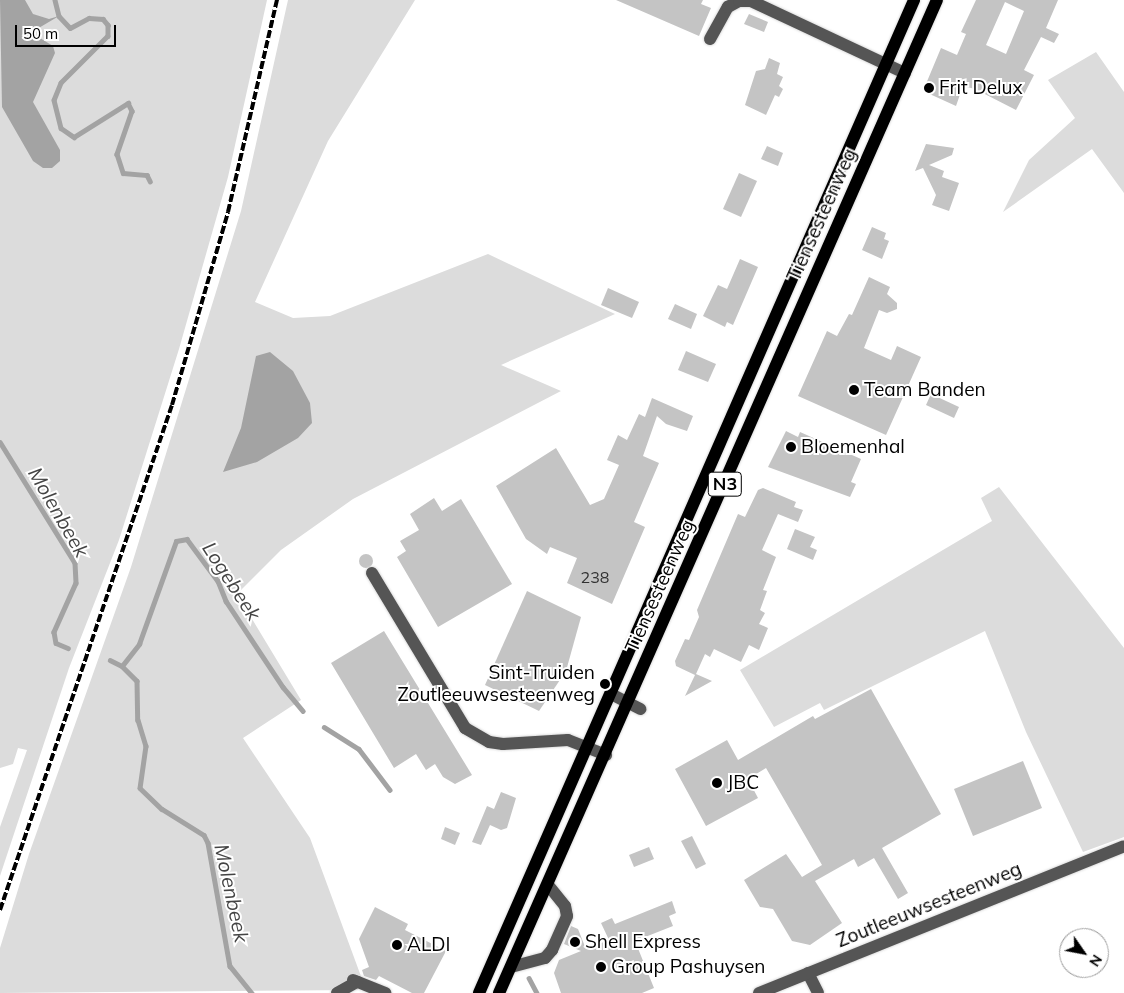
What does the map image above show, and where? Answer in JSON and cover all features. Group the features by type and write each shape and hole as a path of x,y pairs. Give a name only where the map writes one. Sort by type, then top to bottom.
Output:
{"main road":[{"name":"Tiensesteenweg","path":"479,993 914,0"},
{"name":"Tiensesteenweg","path":"499,993 549,886 606,755 635,706 937,0"},
{"path":"472,993 486,976"}],"street":[{"path":"710,38 728,7 739,1 751,1 905,73"},
{"path":"372,573 465,728 489,742 503,744 568,740 606,755"},
{"path":"611,694 635,706"},
{"name":"Zoutleeuwsesteenweg","path":"759,993 1120,849"},
{"path":"510,967 545,958 552,950 568,916 565,906 549,886"},
{"path":"808,973 818,993"},
{"path":"338,993 355,981 386,993"}],"shaded area":[{"path":"0,0 267,0 228,177 179,349 119,540 69,668 0,876 0,827 27,750 18,748 13,764 0,768"},
{"path":"0,0 25,0 33,14 49,19 59,16 37,29 35,35 53,46 55,53 33,102 60,150 60,161 52,168 43,168 33,161 2,107"},
{"path":"288,0 415,0 328,141 255,302 293,318 330,316 488,254 615,314 501,365 561,391 353,499 281,550 237,594 301,700 243,738 310,838 362,979 358,990 0,993 0,948 29,854 131,567 241,211"},
{"path":"1096,52 1124,92 1124,193 1092,149 1003,212 1029,160 1075,118 1048,80"},
{"path":"270,352 293,371 310,403 312,423 298,438 257,462 223,472 241,428 256,356"},
{"path":"999,487 1124,648 1124,837 1083,852 1026,732 985,631 824,710 820,703 774,727 740,670 992,521 981,498"}],"building":[{"path":"616,0 703,0 701,4 711,8 699,36"},
{"path":"976,0 1058,0 1046,28 1059,34 1054,43 1041,37 1024,70 1034,75 1016,110 975,89 963,86 956,106 923,91 941,48 957,55 966,34 961,32","holes":["1005,2 1024,11 1006,54 986,45"]},
{"path":"749,14 768,22 764,32 744,24"},
{"path":"769,58 780,63 777,74 783,77 779,86 783,89 779,97 775,95 766,115 745,105 756,71 765,69"},
{"path":"926,144 954,148 952,155 929,165 944,171 942,177 959,183 949,211 932,205 936,195 923,168 915,171"},
{"path":"767,146 783,153 778,166 761,159"},
{"path":"739,173 757,181 741,217 723,209"},
{"path":"872,227 886,233 884,239 889,241 882,259 862,250"},
{"path":"740,259 758,267 733,325 727,322 725,327 703,316 718,285 727,289"},
{"name":"Team Banden","path":"869,277 890,287 887,294 897,303 897,309 887,313 879,310 864,348 891,360 897,346 921,357 886,435 798,396 827,331 837,336 849,314 852,315"},
{"path":"608,288 639,302 632,318 601,305"},
{"path":"675,304 697,314 691,329 668,319"},
{"path":"686,351 716,364 708,382 678,370"},
{"path":"931,394 959,407 954,418 926,405"},
{"path":"652,398 693,416 687,431 666,424 657,416 643,456 659,463 634,522 645,527 612,604 567,583 577,558 550,547 547,554 526,539 496,486 556,448 590,505 604,499 619,465 607,460 618,435 627,440 639,414 645,417"},
{"path":"786,431 798,437 800,432 861,459 851,482 856,484 850,497 768,467"},
{"path":"763,488 796,502 794,507 803,510 798,522 778,514 762,550 776,557 763,590 767,591 760,610 765,613 759,624 768,628 759,650 749,645 741,662 714,649 710,657 705,654 696,674 712,681 685,696 695,675 676,666 675,661 685,639 689,640 699,617 697,610 738,514 745,517 758,490"},
{"path":"434,498 442,511 461,499 512,584 438,627 397,557 406,551 400,541 419,530 410,514"},
{"path":"795,529 815,537 810,547 817,550 813,560 787,549"},
{"path":"363,554 369,554 373,561 369,568 363,568 359,564 359,558"},
{"path":"527,591 581,617 566,671 539,711 485,685"},
{"path":"384,631 472,775 455,784 443,777 435,764 426,770 416,754 394,768 331,663"},
{"path":"871,689 941,814 882,848 908,893 898,899 874,858 858,867 854,859 815,881 842,923 810,945 792,941 773,909 760,907 744,880 786,854 802,877 822,865 766,768 748,779 758,798 706,826 675,769 727,740 738,760 813,716 815,719"},
{"path":"1023,761 1042,808 973,836 954,789"},
{"path":"501,792 516,798 507,828 501,830 490,825 481,845 472,842 487,806 494,809"},
{"path":"445,827 460,833 455,845 441,839"},
{"path":"692,836 706,864 696,869 681,841"},
{"path":"649,847 654,859 634,867 629,855"},
{"name":"Group Pashuysen","path":"672,901 676,913 669,916 673,926 635,941 654,988 642,993 561,993 554,973 559,960 581,951 564,944 571,926 578,929 586,949 609,940 601,923 612,918 615,924"},
{"name":"ALDI","path":"375,907 408,924 405,930 446,951 424,993 412,993 379,976 376,980 364,976 362,970 369,967 359,939"}],"waterway":[{"path":"55,0 59,16 70,28 89,18 103,19 108,25 108,36 61,83 54,100 61,128 74,137 128,103 132,111 117,154 123,173 147,175 150,181"},
{"name":"Molenbeek","path":"0,442 75,563 76,583 54,632 56,643 68,648"},
{"name":"Logebeek","path":"122,666 139,644 176,541 187,539 218,581 226,601 283,687 303,711"},
{"name":"Molenbeek","path":"110,660 122,666 137,681 138,720 146,746 140,788 162,809 204,835 208,843 230,966 252,993"},
{"name":"Logebeek","path":"324,727 359,749 390,790"},
{"name":"Logebeek","path":"529,978 537,993"}],"railway":[{"path":"0,910 172,405 228,212 277,0"}],"place":[{"name":"Frit Delux","path":"929,88"},
{"name":"Team Banden","path":"854,390"},
{"name":"Bloemenhal","path":"791,447"},
{"name":"Sint-Truiden Zoutleeuwsesteenweg","path":"605,684"},
{"name":"JBC","path":"717,783"},
{"name":"Shell Express","path":"575,942"},
{"name":"ALDI","path":"397,945"},
{"name":"Group Pashuysen","path":"601,967"}]}
